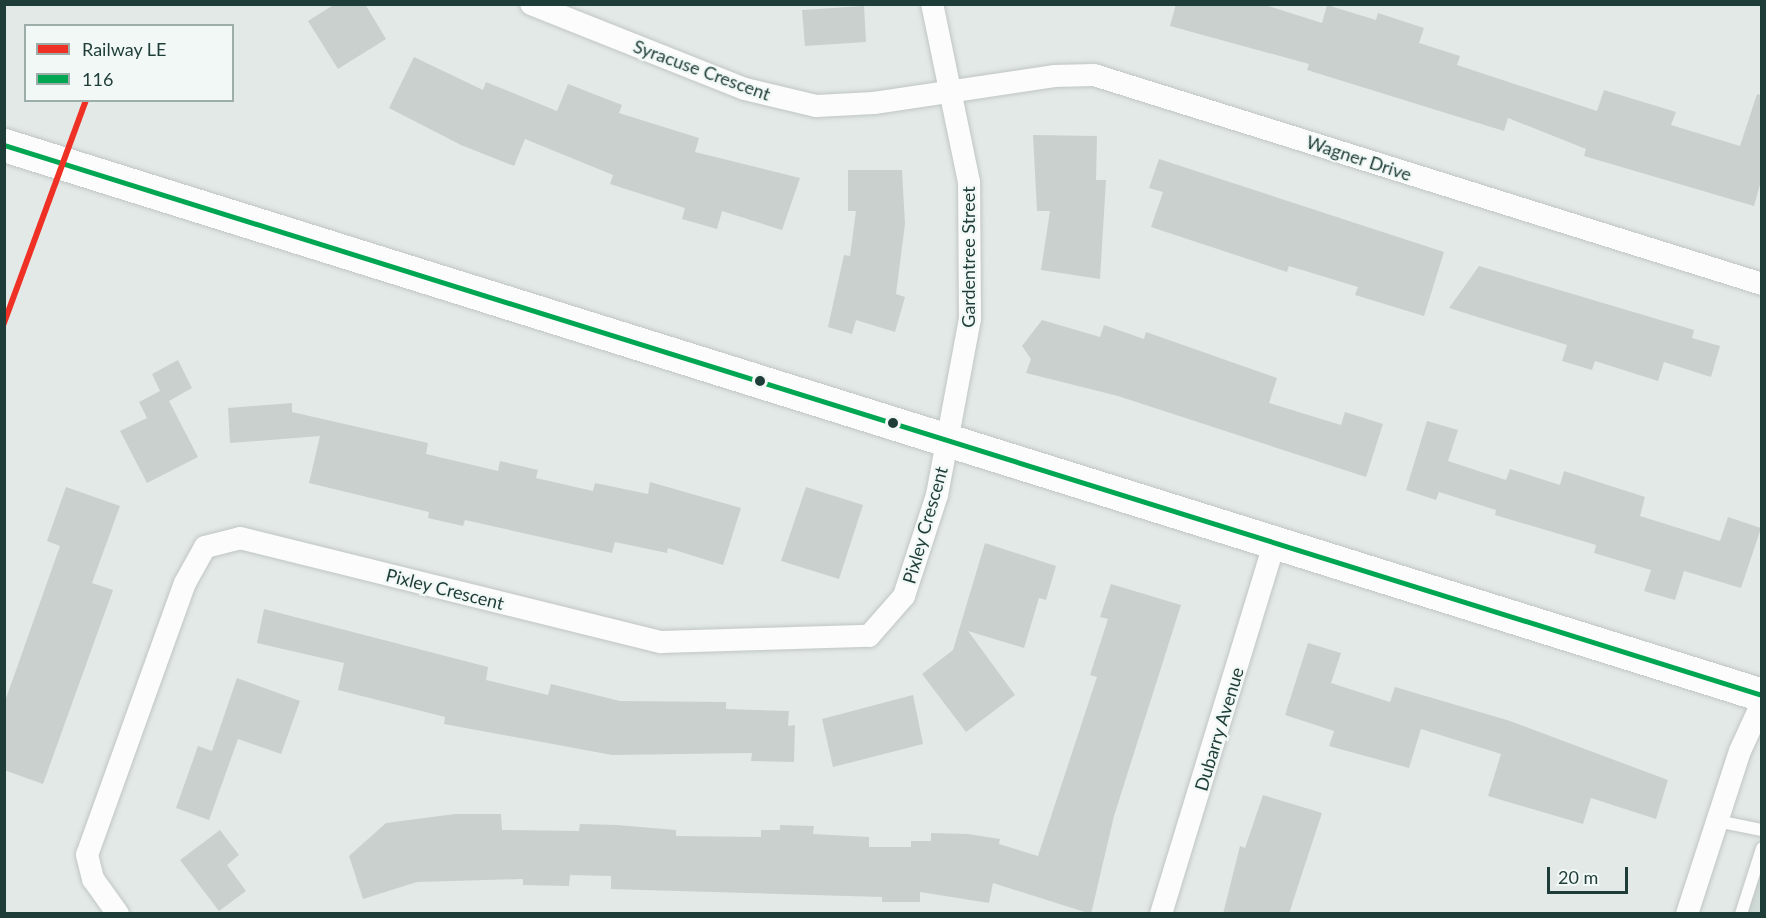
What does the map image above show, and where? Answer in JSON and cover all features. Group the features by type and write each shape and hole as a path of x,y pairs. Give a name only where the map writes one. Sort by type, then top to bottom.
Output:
{"main road":[{"path":"4,145 1761,695"}],"street":[{"name":"Syracuse Crescent","path":"531,4 745,89 816,106 951,93"},
{"name":"Gardentree Street","path":"932,4 951,93 972,215 970,319 948,441"},
{"name":"Wagner Drive","path":"951,93 1054,76 1094,75 1761,284"},
{"name":"Pixley Crescent","path":"118,914 93,879 87,855 185,583 205,547 240,538 661,642 869,636 904,596 948,441"},
{"name":"Dubarry Avenue","path":"1161,914 1274,544"},
{"path":"1687,914 1717,821 1761,704"}],"lane":[{"path":"1717,821 1761,830"},
{"path":"1741,914 1761,848"}],"shaded area":[{"path":"1761,838 1761,913 1737,913"}],"building":[{"path":"335,4 365,4 386,39 338,69 308,21"},
{"path":"1176,4 1262,4 1322,23 1327,5 1376,20 1378,13 1424,28 1419,43 1460,56 1457,65 1597,111 1604,90 1676,112 1671,125 1740,146 1757,94 1761,95 1761,181 1754,206 1584,156 1586,149 1508,118 1504,131 1307,70 1309,64 1170,26"},
{"path":"864,6 866,42 805,46 802,10"},
{"path":"414,57 483,90 486,82 557,111 568,84 622,105 619,113 699,138 695,152 800,178 782,230 722,211 717,229 682,219 685,208 610,184 613,175 525,139 514,166 461,145 389,108"},
{"path":"1033,135 1097,136 1096,180 1106,180 1100,279 1041,270 1050,211 1037,211"},
{"path":"1159,159 1444,252 1424,316 1355,295 1358,287 1289,266 1287,272 1151,227 1163,192 1149,188"},
{"path":"848,170 902,170 905,224 896,294 905,297 895,332 856,320 852,334 828,327 844,255 850,256 856,211 848,211"},
{"path":"1479,266 1694,330 1692,338 1720,346 1711,377 1664,362 1658,381 1595,361 1592,370 1562,361 1567,345 1449,308"},
{"path":"1042,320 1100,337 1104,325 1144,339 1146,332 1277,378 1269,403 1341,425 1345,412 1383,424 1366,477 1118,396 1026,373 1031,359 1022,346"},
{"path":"178,360 192,388 169,401 198,457 147,483 120,431 147,418 139,402 160,391 152,374"},
{"path":"292,403 292,412 428,443 426,454 498,471 500,461 538,470 536,478 593,491 595,483 648,494 650,482 741,508 723,565 668,548 667,553 615,542 612,553 465,520 463,526 428,518 429,512 309,483 320,436 230,443 228,408"},
{"path":"1427,421 1458,430 1448,461 1506,480 1510,469 1560,485 1564,471 1645,497 1640,516 1720,541 1728,517 1761,528 1741,588 1684,571 1675,600 1644,591 1651,570 1594,553 1596,545 1495,515 1496,510 1439,492 1436,500 1406,490"},
{"path":"66,487 120,506 92,583 113,590 43,784 4,770 4,704 60,546 47,541"},
{"path":"806,487 863,505 839,579 781,561"},
{"path":"985,543 1056,566 1046,600 1039,598 1024,648 968,631 1015,695 966,732 922,674 953,650"},
{"path":"1111,584 1181,605 1114,816 1091,914 993,883 989,903 920,892 920,902 882,902 882,897 611,889 611,876 570,875 569,886 523,885 523,879 417,882 363,899 349,856 386,823 455,814 501,814 502,830 579,831 580,824 617,825 676,830 676,836 761,837 761,830 780,830 780,825 814,826 813,834 869,837 869,847 911,847 911,841 931,841 931,833 968,834 1000,839 999,844 1038,856 1097,677 1090,675 1108,619 1100,617"},
{"path":"264,609 488,667 486,680 548,695 551,684 620,701 726,702 726,709 789,711 788,726 795,725 794,762 751,761 752,753 612,755 444,724 445,717 338,690 344,663 257,643"},
{"path":"1308,643 1341,653 1331,683 1390,702 1395,687 1507,720 1668,780 1656,819 1591,798 1583,824 1488,796 1501,754 1421,729 1409,768 1329,746 1334,731 1285,715"},
{"path":"237,678 300,701 281,754 238,739 209,820 176,808 198,746 212,751"},
{"path":"913,695 923,744 833,767 822,719"},
{"path":"1263,795 1322,813 1289,914 1223,914 1240,846 1245,848"},
{"path":"220,830 239,855 227,865 246,891 219,911 180,860"}],"rail line":[{"name":"LE","path":"4,323 85,102"}],"transit line":[{"name":"116","path":"4,145 1762,695"}]}
